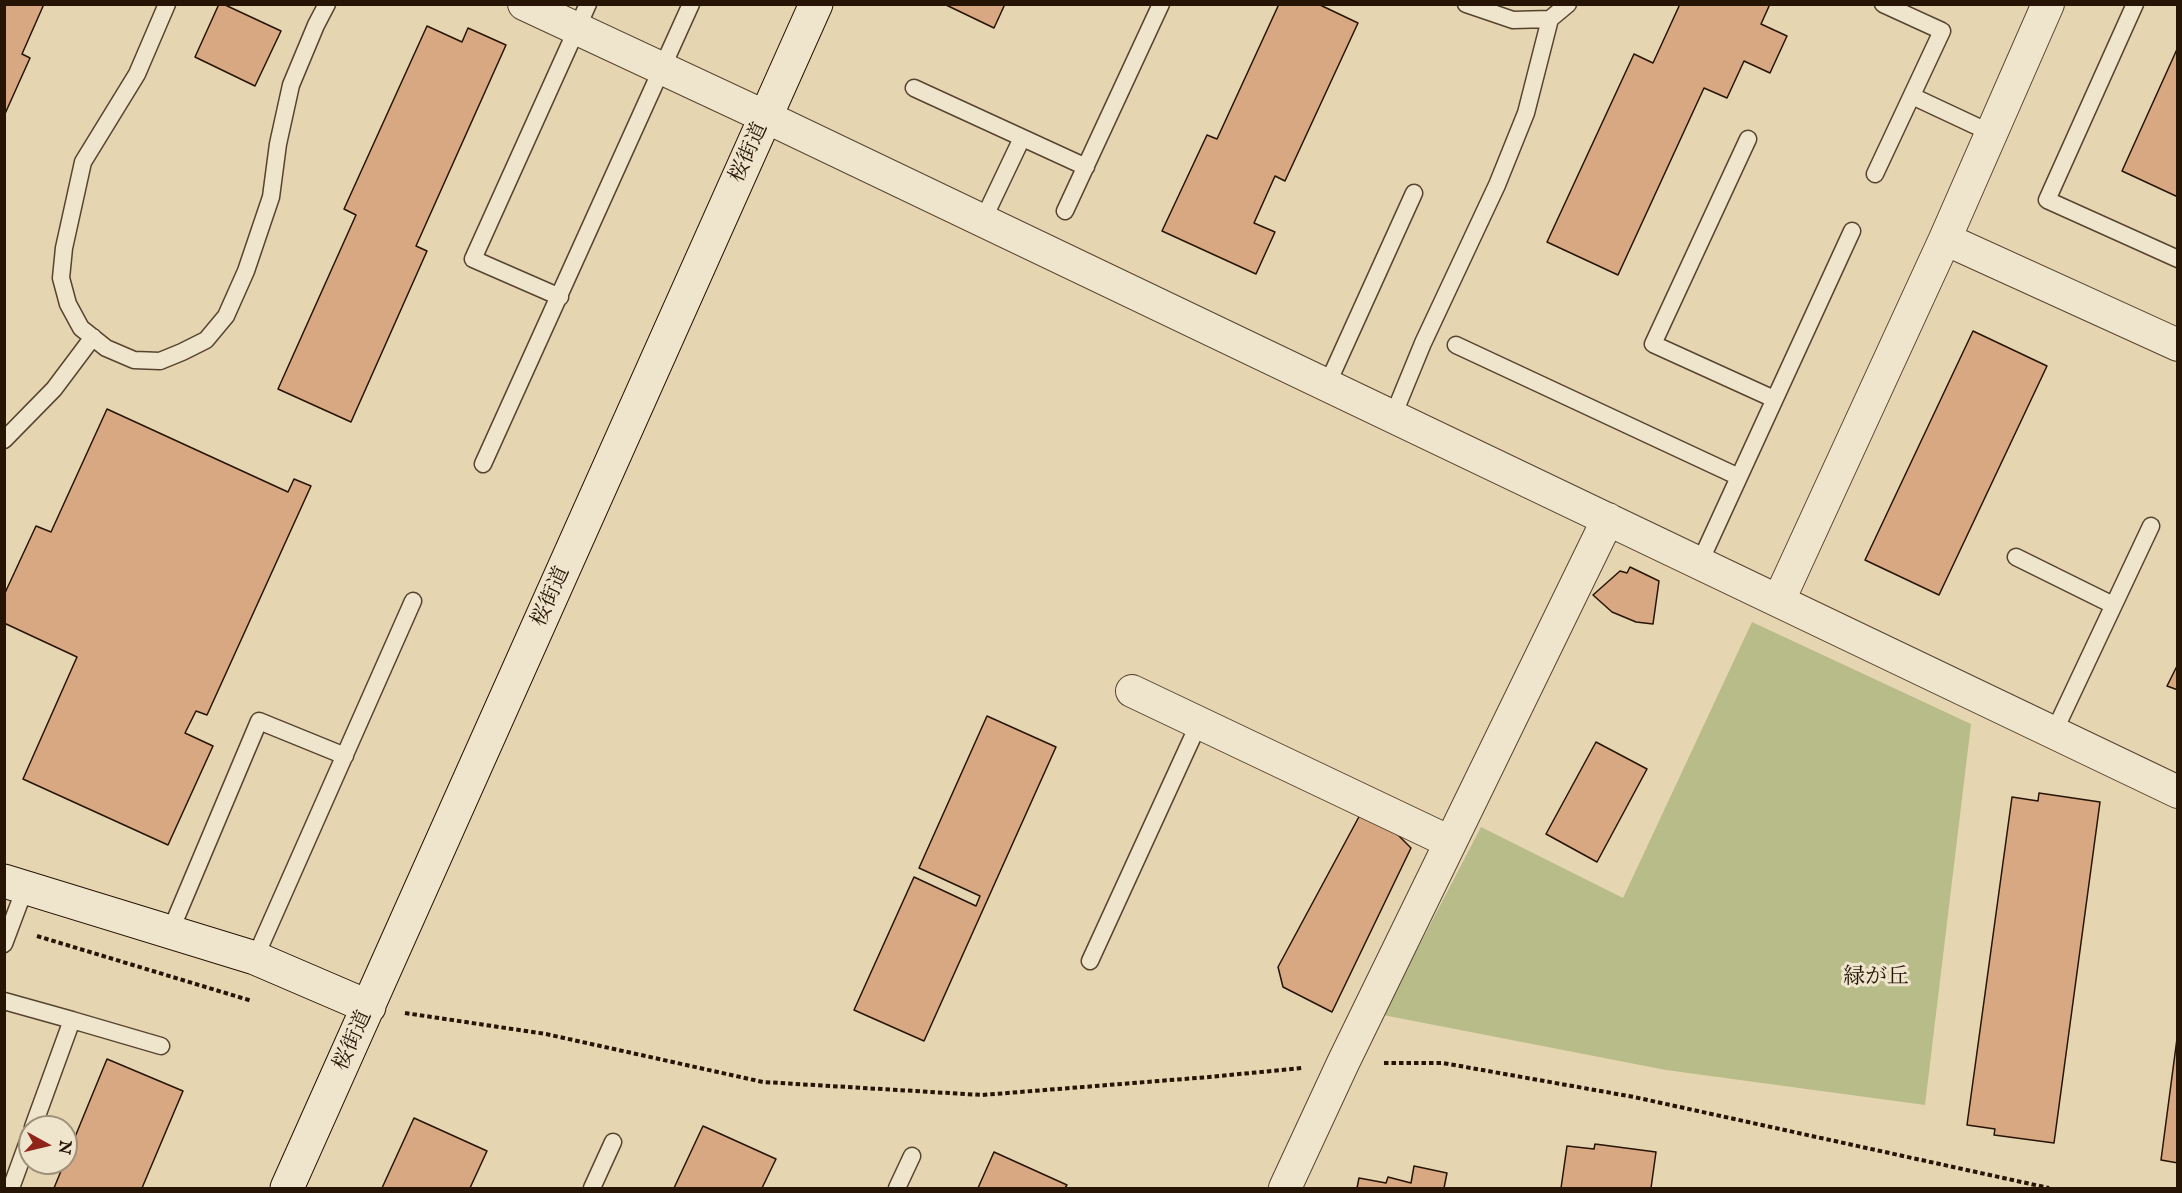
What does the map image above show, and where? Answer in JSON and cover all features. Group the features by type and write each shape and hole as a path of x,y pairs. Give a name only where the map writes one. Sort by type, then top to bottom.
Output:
{"street":[{"path":"524,4 582,17 662,69 1394,416 2178,792"},
{"name":"桜街道","path":"287,1188 816,4"},
{"path":"1779,600 1945,239 2042,7"},
{"path":"1945,239 2178,345"},
{"path":"1285,1188 1343,1063 1608,519"},
{"path":"1132,691 1450,842"},
{"path":"15,884 255,958 369,1007"}],"lane":[{"path":"167,4 137,74 83,162 64,248 61,278 68,304 81,328 106,348 134,360 160,361 182,352 206,340 226,316 246,271 271,197 278,144 291,85 327,4"},
{"path":"483,464 691,4"},
{"path":"1065,212 1161,4"},
{"path":"1466,4 1513,20 1550,19"},
{"path":"1394,416 1423,343 1497,186 1526,113 1550,19 1568,4"},
{"path":"1875,174 1942,31 1883,4"},
{"path":"2135,4 2048,200 2178,259"},
{"path":"560,297 473,259 582,17"},
{"path":"914,88 1086,167"},
{"path":"1912,96 1991,133"},
{"path":"983,220 1022,138"},
{"path":"1748,139 1653,344 1774,399"},
{"path":"1327,385 1414,193"},
{"path":"1700,562 1852,231"},
{"path":"4,440 54,389 93,338"},
{"path":"1456,345 1739,477"},
{"path":"2054,732 2151,526"},
{"path":"2016,556 2113,605"},
{"path":"255,958 413,601"},
{"path":"170,932 259,721 345,756"},
{"path":"1090,961 1199,723"},
{"path":"4,944 11,927 15,884"},
{"path":"4,1001 161,1046"},
{"path":"37,1115 72,1020"},
{"path":"592,1188 613,1142"},
{"path":"897,1188 912,1156"},
{"path":"11,1188 18,1169"}],"path":[{"path":"11,927 252,1001"},
{"path":"369,1007 546,1034 763,1082 982,1095 1209,1077 1343,1063 1443,1063 1600,1091 2049,1188"}],"green space":[{"path":"1752,622 1971,724 1925,1105 1666,1070 1383,1015 1481,827 1623,898"}],"building":[{"path":"4,4 44,4 22,54 30,58 4,116"},
{"path":"219,4 281,31 255,86 195,57"},
{"path":"944,4 1005,4 994,28"},
{"path":"1279,4 1318,4 1358,23 1285,181 1275,176 1254,223 1275,232 1256,274 1162,231 1207,135 1217,139"},
{"path":"1680,4 1770,4 1761,24 1787,36 1770,73 1744,61 1727,98 1704,88 1618,275 1547,242 1634,54 1653,63"},
{"path":"427,26 462,42 468,28 506,45 416,246 427,251 351,422 278,389 356,215 344,209"},
{"path":"2178,47 2178,197 2122,171"},
{"path":"1973,331 2047,366 1939,595 1865,560"},
{"path":"107,409 288,492 294,479 311,486 207,715 196,711 185,733 213,746 168,845 23,779 77,657 4,623 4,595 36,526 51,532"},
{"path":"1630,567 1659,581 1653,624 1636,622 1612,612 1593,595 1620,571 1627,573"},
{"path":"2178,664 2178,690 2167,686"},
{"path":"987,716 1056,747 924,1041 854,1010 914,877 976,906 980,896 919,868"},
{"path":"1596,742 1647,769 1597,862 1546,834"},
{"path":"2039,793 2100,802 2054,1143 1994,1135 1995,1129 1967,1125 2012,797 2038,801"},
{"path":"1361,813 1380,817 1411,848 1332,1012 1283,987 1278,967"},
{"path":"2178,1031 2178,1163 2161,1160"},
{"path":"107,1059 183,1091 142,1188 54,1188 59,1175 78,1175 78,1130"},
{"path":"414,1118 487,1151 470,1188 382,1188"},
{"path":"703,1126 776,1159 762,1188 674,1188"},
{"path":"1595,1144 1656,1152 1651,1188 1561,1188 1567,1146 1594,1149"},
{"path":"994,1152 1067,1185 1065,1188 978,1188"},
{"path":"1414,1166 1447,1173 1444,1188 1357,1188 1359,1178 1386,1183 1388,1177 1411,1183"}],"district":[{"name":"緑が丘","path":"1876,978"}]}
